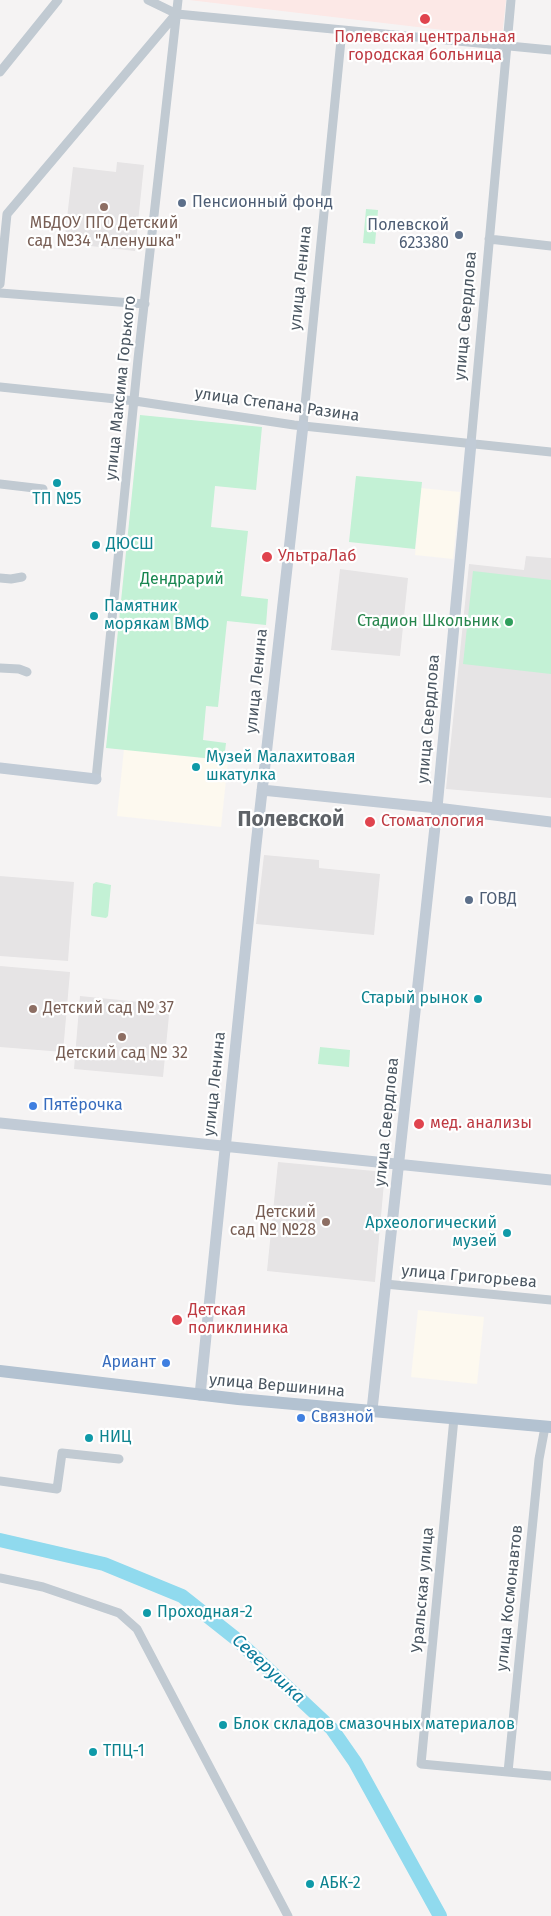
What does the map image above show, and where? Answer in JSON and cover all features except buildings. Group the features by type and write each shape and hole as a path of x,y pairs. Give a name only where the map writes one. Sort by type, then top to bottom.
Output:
{"main road":[{"name":"улица Вершинина","path":"0,1371 200,1395 548,1427"}],"street":[{"path":"0,72 58,0"},
{"path":"148,0 176,14 551,50"},
{"name":"улица Максима Горького","path":"96,779 134,401 178,0"},
{"name":"улица Свердлова","path":"372,1410 437,808 511,0"},
{"path":"0,284 4,210 176,14"},
{"name":"улица Ленина","path":"200,1395 262,790 303,426 342,30"},
{"path":"489,239 551,246"},
{"path":"0,293 145,304"},
{"name":"улица Степана Разина","path":"0,387 134,401 303,426 551,452"},
{"path":"0,484 43,489"},
{"path":"0,578 22,577"},
{"path":"0,668 19,669 27,672"},
{"path":"0,768 96,779"},
{"path":"262,790 551,822"},
{"path":"0,1123 551,1180"},
{"name":"улица Григорьева","path":"385,1284 551,1300"},
{"name":"Уральская улица","path":"454,1418 421,1764 508,1772"},
{"name":"улица Космонавтов","path":"508,1772 539,1459 548,1427"},
{"path":"0,1481 57,1489 62,1453 119,1459"},
{"path":"0,1578 43,1587 119,1614 137,1629 288,1916"},
{"path":"508,1772 551,1776"}],"shaded area":[{"name":"Полевская центральная городская больница","path":"189,0 506,0 502,37"},
{"name":"МБДОУ ПГО Детский сад №34 \"Аленушка\"","path":"117,162 144,165 135,251 64,243 73,167 116,172"},
{"path":"421,488 460,492 453,559 415,555"},
{"path":"526,556 551,558 551,798 446,789 469,564 524,570"},
{"path":"340,569 408,578 400,656 331,650"},
{"path":"124,749 228,761 221,827 117,816"},
{"path":"264,855 319,860 319,868 380,874 374,935 256,924"},
{"path":"0,876 74,882 68,961 0,956"},
{"name":"Детский сад № 37","path":"0,966 70,972 63,1052 0,1047"},
{"name":"Детский сад № 32","path":"80,996 170,1005 163,1077 74,1069"},
{"name":"Детский сад № №28","path":"278,1162 385,1172 375,1282 267,1271"},
{"path":"418,1310 484,1317 477,1384 411,1377"}],"green space":[{"path":"366,209 378,210 375,244 363,243"},
{"name":"Дендрарий","path":"140,415 262,427 256,490 215,486 211,527 248,531 241,596 268,599 266,625 227,621 218,707 206,706 203,740 226,743 224,760 106,748"},
{"path":"356,476 422,482 415,549 349,542"},
{"name":"Стадион Школьник","path":"473,571 551,580 551,674 463,664"},
{"path":"96,882 111,885 108,916 106,918 91,915 93,884"},
{"path":"320,1047 350,1050 349,1067 318,1064"}],"waterway":[{"name":"Северушка","path":"0,1540 104,1564 182,1596 235,1638 332,1729 355,1762 440,1916"}],"place":[{"name":"Полевская центральная городская больница","path":"425,19"},
{"name":"Пенсионный фонд","path":"182,203"},
{"name":"МБДОУ ПГО Детский сад №34 \"Аленушка\"","path":"104,207"},
{"name":"Полевской 623380","path":"459,235"},
{"name":"ТП №5","path":"57,483"},
{"name":"ДЮСШ","path":"96,545"},
{"name":"УльтраЛаб","path":"267,557"},
{"name":"Памятник морякам ВМФ","path":"94,616"},
{"name":"Стадион Школьник","path":"509,622"},
{"name":"Музей Малахитовая шкатулка","path":"196,767"},
{"name":"Стоматология","path":"370,822"},
{"name":"ГОВД","path":"469,900"},
{"name":"Старый рынок","path":"478,999"},
{"name":"Детский сад № 37","path":"33,1009"},
{"name":"Детский сад № 32","path":"122,1037"},
{"name":"Пятёрочка","path":"33,1106"},
{"name":"мед. анализы","path":"419,1124"},
{"name":"Детский сад № №28","path":"326,1222"},
{"name":"Археологический музей","path":"507,1233"},
{"name":"Детская поликлиника","path":"177,1320"},
{"name":"Ариант","path":"166,1363"},
{"name":"Связной","path":"301,1418"},
{"name":"НИЦ","path":"89,1438"},
{"name":"Проходная-2","path":"147,1613"},
{"name":"Блок складов смазочных материалов","path":"223,1725"},
{"name":"ТПЦ-1","path":"93,1752"},
{"name":"АБК-2","path":"310,1884"}],"district":[{"name":"Полевской","path":"291,820"}]}
